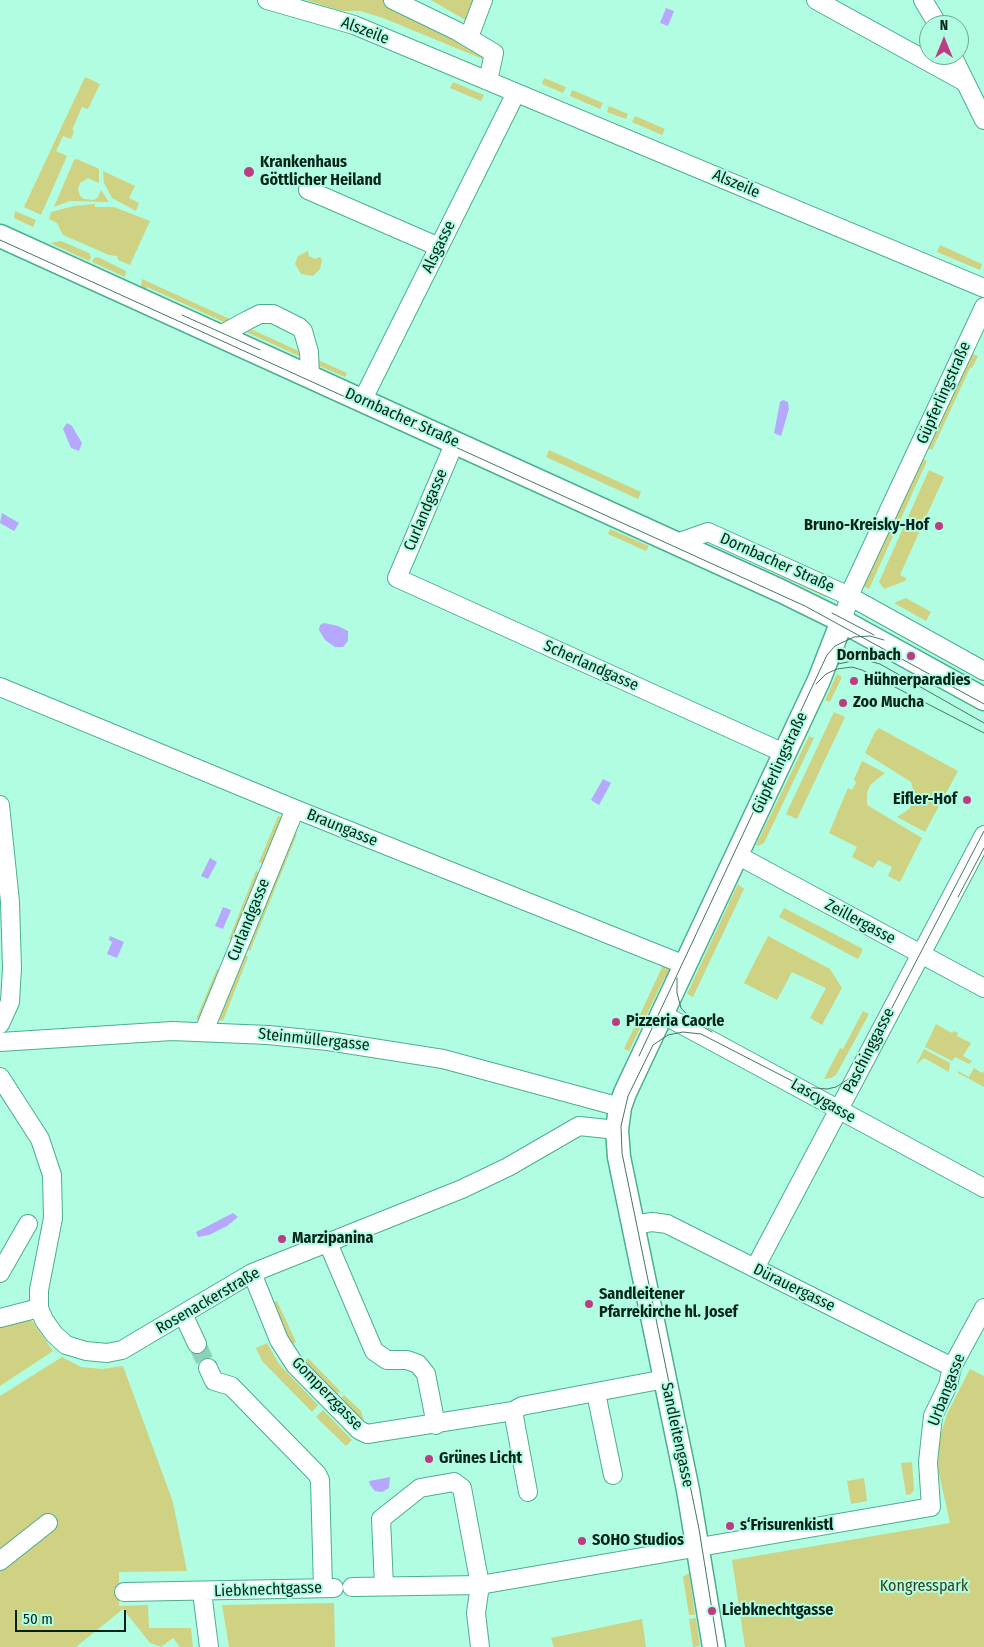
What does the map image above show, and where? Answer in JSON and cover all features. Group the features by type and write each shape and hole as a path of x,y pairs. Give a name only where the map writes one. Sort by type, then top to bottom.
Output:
{"main road":[{"name":"Dornbacher Straße","path":"0,225 61,253 127,294"},
{"name":"Dornbacher Straße","path":"0,236 455,442 842,621 984,699"},
{"name":"Güpferlingstraße","path":"632,1225 618,1156 617,1130 620,1107 828,659 842,621"},
{"name":"Sandleitengasse","path":"632,1225 699,1549 714,1647"}],"street":[{"name":"Alszeile","path":"267,0 354,25 984,288"},
{"path":"393,0 468,37 494,54 488,81"},
{"path":"468,37 483,0"},
{"path":"816,0 965,82 978,95 984,120"},
{"path":"957,65 965,82"},
{"name":"Alsgasse","path":"362,401 516,93"},
{"path":"308,190 439,248"},
{"name":"Güpferlingstraße","path":"842,621 849,596 984,308"},
{"path":"228,340 224,334 248,320 260,314 273,314 299,327 303,331 309,352 310,377"},
{"name":"Curlandgasse","path":"397,578 455,442"},
{"name":"Dornbacher Straße","path":"676,544 708,532 849,596 984,671"},
{"name":"Scherlandgasse","path":"397,578 784,754"},
{"name":"Braungasse","path":"0,688 295,809 685,965"},
{"path":"0,805 10,902 12,968 10,1002 0,1024"},
{"name":"Curlandgasse","path":"204,1031 295,809"},
{"name":"Paschinggasse","path":"755,1268 984,835"},
{"name":"Zeillergasse","path":"737,855 984,988"},
{"name":"Lascygasse","path":"662,1014 797,1086 838,1111 984,1188"},
{"name":"Steinmüllergasse","path":"0,1042 127,1032 204,1031 268,1035 385,1048 443,1059 620,1107"},
{"path":"0,1077 40,1139 52,1175 53,1218 39,1290 39,1308 0,1318"},
{"path":"580,1095 579,1126 617,1130"},
{"name":"Rosenackerstraße","path":"39,1308 44,1320 54,1334 66,1345 86,1352 107,1353 122,1350 252,1273 462,1189 508,1167 579,1126"},
{"name":"Dürauergasse","path":"632,1225 652,1222 667,1224 952,1367"},
{"path":"0,1273 28,1224"},
{"path":"328,1243 374,1351 387,1360 407,1360 418,1364 426,1374 436,1425"},
{"name":"Gomperzgasse","path":"252,1273 279,1340 295,1365 359,1430 366,1434 436,1425 513,1411 522,1406 665,1379"},
{"name":"Urbangasse","path":"699,1549 931,1507 928,1462 929,1442 934,1416 948,1385 952,1367 984,1308"},
{"path":"183,1314 197,1344"},
{"path":"208,1368 214,1381 231,1386 320,1480 336,1588"},
{"path":"596,1393 613,1476"},
{"path":"513,1411 528,1492"},
{"path":"384,1586 381,1519 420,1488 454,1482 462,1488 480,1585 476,1613 480,1647"},
{"path":"0,1561 48,1522"},
{"path":"480,1585 699,1549"},
{"name":"Liebknechtgasse","path":"124,1592 202,1592 480,1585"},
{"name":"Liebknechtgasse","path":"202,1592 209,1647"}],"green space":[{"path":"306,0 386,0 487,55 485,60 383,18 360,11 342,11"},
{"path":"431,0 478,0 469,22"},
{"path":"85,77 100,84 88,109 82,107 72,130 74,131 71,139 63,136 56,151 67,156 41,215 24,207"},
{"path":"544,78 566,87 563,93 542,84"},
{"path":"453,82 484,95 481,101 450,88"},
{"path":"572,90 603,103 600,109 570,96"},
{"path":"609,106 628,114 626,119 607,112"},
{"path":"635,116 665,129 662,135 632,122"},
{"path":"77,159 99,169 99,183 88,178 80,183 78,189 80,196 84,199 94,200 98,197 101,190 109,202 70,201 54,207 74,160"},
{"path":"103,171 135,186 129,198 139,203 136,211 112,198 104,183"},
{"path":"95,204 95,207 114,207 150,221 130,265 118,260 117,256 109,255 63,235 57,223 49,219 51,212 74,206"},
{"path":"15,211 36,220 33,227 14,218"},
{"path":"61,241 89,253 91,257 89,261 50,243"},
{"path":"940,245 982,264 980,270 937,252"},
{"path":"308,251 309,256 315,259 320,257 322,260 320,269 313,276 301,274 295,264 298,256"},
{"path":"98,257 126,271 125,277 92,262 94,258"},
{"path":"142,279 232,320 224,322 147,287 145,290 141,288"},
{"path":"244,326 303,353 301,357 242,330"},
{"path":"970,353 978,356 972,368 970,368 932,450 927,448"},
{"path":"316,359 347,373 345,377 317,365"},
{"path":"549,450 641,492 638,499 546,457"},
{"path":"922,458 927,461 869,589 863,586"},
{"path":"929,470 944,477 900,575 906,578 905,581 884,589 879,582"},
{"path":"610,529 649,546 646,551 608,534"},
{"path":"709,540 828,591 825,597 710,543"},
{"path":"906,598 931,612 926,621 894,603"},
{"path":"837,674 841,676 841,679 830,702 825,700"},
{"path":"834,712 845,717 797,819 786,814"},
{"path":"879,728 958,771 925,832 897,817 909,809 912,803 914,793 911,782 865,753 875,732"},
{"path":"809,736 814,738 764,843 758,846 756,845"},
{"path":"862,761 885,773 870,785 867,793 867,805 922,838 900,882 888,876 892,867 878,860 873,868 852,857 857,847 829,833 848,788 852,790 856,783 854,779"},
{"path":"278,816 282,817 263,864 259,862"},
{"path":"294,833 297,834 250,951 247,949"},
{"path":"256,871 259,872 232,940 229,939"},
{"path":"738,884 744,889 693,997 687,994"},
{"path":"784,908 863,949 858,959 779,917"},
{"path":"768,936 830,969 842,988 822,1025 810,1018 826,988 792,972 777,1000 744,983"},
{"path":"245,955 248,957 223,1021 219,1020"},
{"path":"664,963 670,969 668,978 665,977 629,1051 624,1049"},
{"path":"217,969 220,970 200,1020 196,1019"},
{"path":"863,1011 869,1014 836,1075 824,1079 840,1048 843,1049"},
{"path":"936,1024 952,1033 954,1031 958,1033 957,1036 971,1043 963,1056 972,1061 969,1064 955,1057 952,1061 925,1047"},
{"path":"924,1049 950,1063 949,1072 924,1058 916,1065"},
{"path":"974,1068 982,1073 984,1071 984,1087 958,1073 958,1071 969,1077"},
{"path":"277,1301 296,1342 290,1346 269,1305"},
{"path":"26,1319 32,1321 53,1351 0,1386 0,1326"},
{"path":"267,1343 279,1364 318,1405 312,1412 262,1361 256,1348"},
{"path":"62,1357 81,1367 102,1369 123,1366 173,1502 187,1571 119,1572 119,1606 148,1605 149,1628 191,1628 193,1647 180,1647 173,1638 161,1647 150,1643 123,1609 76,1647 0,1647 0,1396"},
{"path":"308,1358 340,1391 335,1396 303,1363"},
{"name":"Kongresspark","path":"970,1369 984,1376 984,1647 745,1647 732,1560 950,1523 938,1469 939,1440 947,1414"},
{"path":"344,1395 361,1411 365,1424 339,1400"},
{"path":"323,1410 352,1440 346,1446 316,1417"},
{"path":"912,1462 914,1490 911,1494 906,1495 901,1463"},
{"path":"864,1478 867,1501 851,1504 847,1481"},
{"path":"689,1573 695,1615 689,1615 683,1577"},
{"path":"334,1603 335,1647 229,1647 222,1605"},
{"path":"696,1618 700,1646 693,1647 689,1619"},
{"path":"642,1619 646,1647 554,1647 551,1638"}],"shaded area":[{"path":"666,8 674,11 668,26 660,23"},
{"path":"783,400 788,402 789,409 781,436 774,433 780,402"},
{"path":"67,423 72,426 82,443 79,451 71,448 63,429"},
{"path":"2,513 19,523 14,531 0,523"},
{"path":"324,623 338,626 348,631 348,641 343,647 335,647 325,640 319,630 320,625"},
{"path":"603,779 611,783 599,805 591,800"},
{"path":"210,858 217,862 208,879 201,876"},
{"path":"223,907 231,910 223,929 215,926"},
{"path":"110,936 124,942 117,958 107,954 112,942 109,940"},
{"path":"233,1213 238,1217 227,1226 209,1235 198,1237 196,1232"},
{"path":"390,1477 389,1488 382,1492 375,1491 370,1485 369,1481"}],"tunnel":[{"path":"197,1344 208,1368"}],"tram line":[{"path":"0,240 805,606 984,704"},
{"path":"182,315 260,350"},
{"path":"832,613 874,635"},
{"path":"639,1056 827,655 835,646 854,637 870,636 884,640"},
{"path":"838,664 862,659 880,664 984,723"},
{"path":"816,684 826,674 837,669 852,667 862,670 984,733"},
{"path":"718,1647 699,1529 622,1153 621,1126 628,1096 653,1045 668,1035 683,1032 701,1034 804,1087 827,1089 836,1087 850,1078 860,1069 984,831"},
{"path":"958,897 984,848"},
{"path":"677,978 677,993 681,1008 693,1021 712,1032"},
{"path":"662,1384 670,1421"}],"place":[{"name":"Krankenhaus Göttlicher Heiland","path":"249,172"},
{"name":"Bruno-Kreisky-Hof","path":"939,526"},
{"name":"Dornbach","path":"911,656"},
{"name":"Hühnerparadies","path":"854,681"},
{"name":"Zoo Mucha","path":"843,703"},
{"name":"Eifler-Hof","path":"967,800"},
{"name":"Pizzeria Caorle","path":"616,1022"},
{"name":"Marzipanina","path":"282,1239"},
{"name":"Sandleitener Pfarrekirche hl. Josef","path":"589,1304"},
{"name":"Grünes Licht","path":"429,1459"},
{"name":"s‘Frisurenkistl","path":"730,1526"},
{"name":"SOHO Studios","path":"582,1541"},
{"name":"Liebknechtgasse","path":"712,1611"}]}
